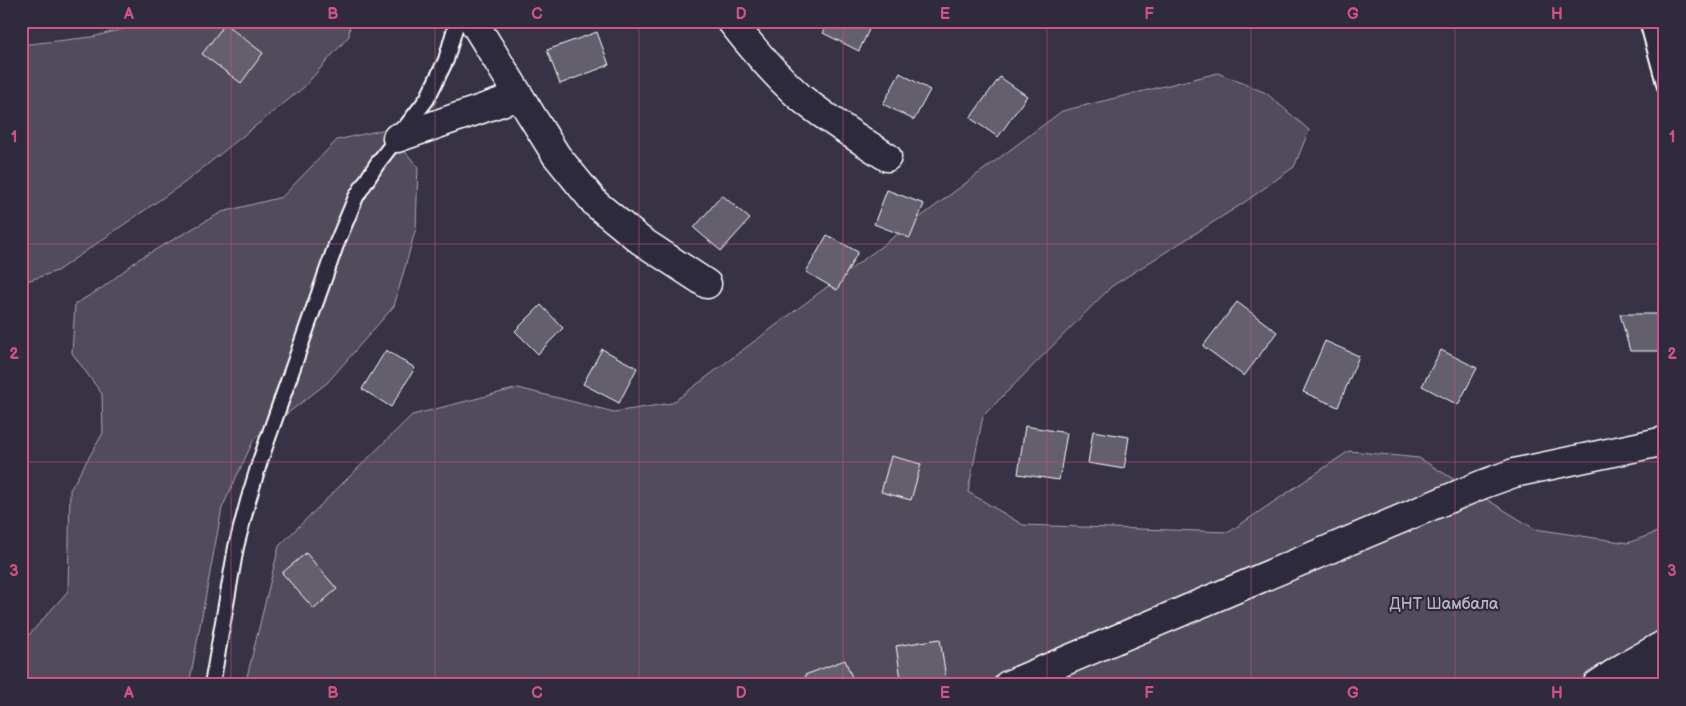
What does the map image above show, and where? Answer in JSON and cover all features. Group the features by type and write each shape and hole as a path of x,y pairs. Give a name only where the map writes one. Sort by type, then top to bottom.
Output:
{"street":[{"path":"473,21 556,155 596,204 640,240 707,284"},
{"path":"731,21 756,52 801,97 839,126 887,157"},
{"path":"397,138 519,96"},
{"path":"1008,685 1514,473 1665,441"},
{"path":"1597,685 1665,644"},
{"path":"1624,667 1665,672"}],"lane":[{"path":"212,685 236,547 248,501 260,461 336,245 356,197 377,164 427,99 446,60 457,21"},
{"path":"1647,21 1665,86"}],"green space":[{"path":"154,21 350,21 349,36 303,88 184,183 57,271 21,283 21,45 92,37"},
{"name":"ДНТ Шамбала","path":"1218,73 1266,93 1309,130 1294,167 1242,204 1112,286 983,416 968,492 1023,525 1229,532 1349,451 1419,458 1535,529 1628,543 1665,529 1665,685 245,685 279,546 412,415 518,388 614,412 672,403 1062,111"},
{"path":"386,129 418,167 416,228 394,306 327,383 254,439 222,508 189,685 21,685 21,644 68,591 70,490 103,433 102,394 72,353 75,304 102,288 139,259 222,212 282,197 337,140"}],"building":[{"path":"829,21 873,21 859,51 823,33"},
{"path":"225,24 263,53 241,83 202,54"},
{"path":"597,32 609,65 560,84 547,50"},
{"path":"900,73 930,90 914,120 883,104"},
{"path":"1000,77 1027,96 998,137 970,118"},
{"path":"887,190 924,204 910,238 874,224"},
{"path":"722,195 750,219 721,251 694,228"},
{"path":"827,235 858,252 837,290 806,272"},
{"path":"1237,302 1277,332 1244,376 1203,346"},
{"path":"541,305 563,328 538,354 515,331"},
{"path":"1620,314 1665,314 1665,351 1630,351"},
{"path":"1325,341 1359,356 1338,407 1303,392"},
{"path":"602,349 637,368 619,403 583,384"},
{"path":"386,350 415,368 391,407 362,389"},
{"path":"1441,350 1477,368 1458,405 1422,386"},
{"path":"1025,426 1067,433 1059,480 1018,474"},
{"path":"1093,431 1129,437 1124,469 1088,463"},
{"path":"891,456 921,464 911,500 881,492"},
{"path":"306,553 337,589 314,609 282,573"},
{"path":"940,639 947,685 902,685 896,646"},
{"path":"845,660 855,685 809,685 805,675"}]}
